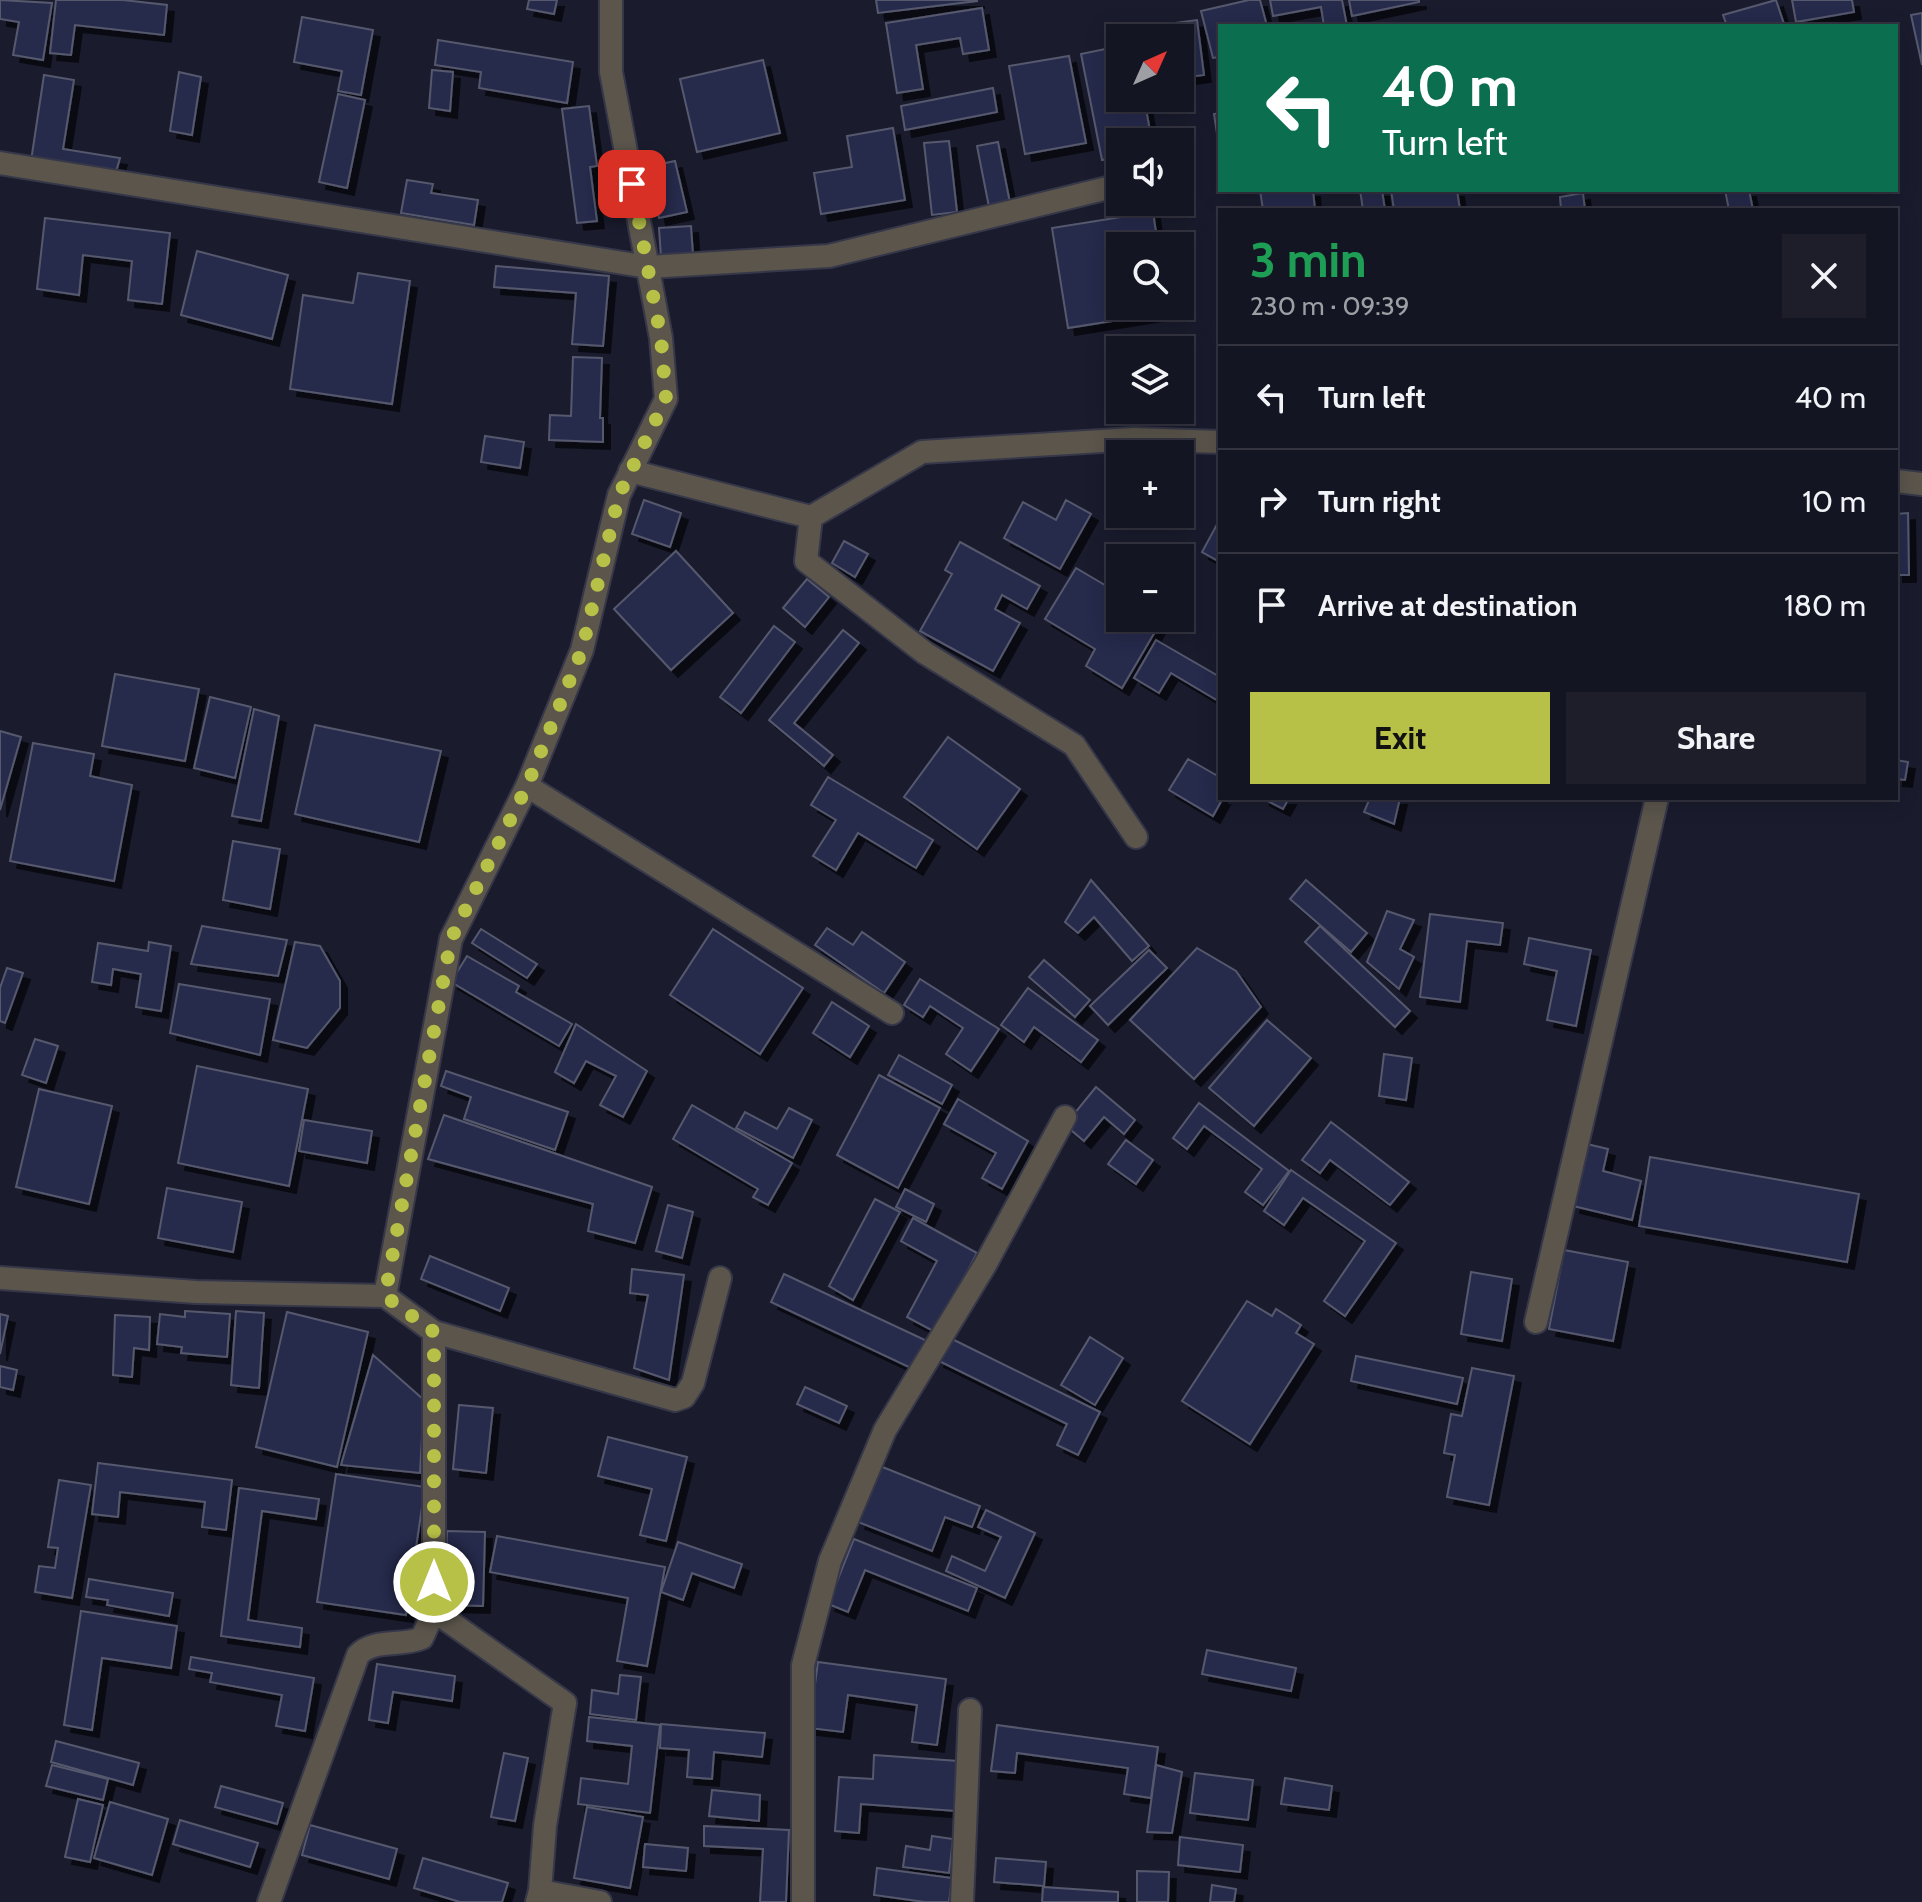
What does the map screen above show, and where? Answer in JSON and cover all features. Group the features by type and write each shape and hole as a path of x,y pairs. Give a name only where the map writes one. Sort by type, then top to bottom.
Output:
{"street":[{"path":"385,1296 451,939 527,786 582,650 619,495 666,399 661,338 611,72 611,0"},
{"path":"0,163 648,267 829,256 1106,188"},
{"path":"630,471 811,517 922,452 1134,439 1218,442"},
{"path":"1898,481 1922,484"},
{"path":"811,517 806,561 925,653 1074,745 1136,837"},
{"path":"527,786 892,1013"},
{"path":"1536,1322 1657,800"},
{"path":"803,1902 803,1665 830,1561 885,1430 985,1265 1065,1117"},
{"path":"0,1278 196,1292 385,1296 434,1332 675,1400 684,1397 693,1383 720,1278"},
{"path":"269,1902 358,1655 373,1645 412,1642 422,1638 434,1611 434,1332"},
{"path":"434,1611 565,1703 545,1826 538,1897 600,1902"},
{"path":"962,1902 970,1710"}],"building":[{"path":"0,0 52,3 43,60 13,55 19,22 0,19"},
{"path":"56,0 123,0 167,5 164,35 75,25 71,55 50,53"},
{"path":"529,0 557,0 554,14 527,9"},
{"path":"876,0 977,0 977,1 878,13"},
{"path":"1260,0 1266,24 1218,24 1218,57 1213,58 1201,11"},
{"path":"1270,0 1342,0 1347,24 1324,24 1321,7 1273,16"},
{"path":"1349,0 1419,0 1419,2 1352,16"},
{"path":"1776,0 1784,24 1726,24 1723,15"},
{"path":"1792,0 1852,0 1854,12 1796,22"},
{"path":"982,8 989,50 963,54 960,38 916,45 923,89 897,93 886,23"},
{"path":"1922,13 1922,65 1911,15"},
{"path":"302,17 373,30 361,95 338,91 342,71 294,62"},
{"path":"1197,20 1204,75 1194,76 1194,24 1166,24"},
{"path":"438,40 573,62 567,103 479,88 481,72 435,65"},
{"path":"1106,49 1106,112 1147,112 1149,128 1106,128 1106,159 1102,160 1081,54"},
{"path":"1069,56 1086,143 1025,154 1009,66"},
{"path":"763,60 780,133 697,152 680,79"},
{"path":"432,70 453,72 450,111 429,108"},
{"path":"179,72 201,77 192,135 170,131"},
{"path":"44,75 74,80 63,149 120,158 116,172 31,161"},
{"path":"993,88 997,112 905,130 901,106"},
{"path":"338,94 365,100 347,188 319,182"},
{"path":"589,106 597,166 590,167 597,221 577,223 562,109"},
{"path":"1218,113 1218,140 1214,114"},
{"path":"893,128 905,200 821,214 814,173 852,167 847,136"},
{"path":"949,141 957,212 932,215 924,143"},
{"path":"998,142 1010,203 989,207 977,146"},
{"path":"675,161 687,212 659,218 647,167"},
{"path":"407,180 433,184 431,193 478,200 474,225 401,213"},
{"path":"1260,192 1313,192 1315,208 1263,208"},
{"path":"1360,192 1382,192 1385,208 1363,208"},
{"path":"1391,192 1457,192 1460,208 1394,208"},
{"path":"1725,192 1749,192 1753,208 1729,208"},
{"path":"1583,193 1585,208 1561,208 1560,197"},
{"path":"1128,216 1154,216 1156,232 1106,232 1106,320 1118,320 1068,328 1052,228"},
{"path":"45,218 170,233 162,304 128,300 132,261 83,255 79,295 37,289"},
{"path":"691,226 693,255 661,257 659,228"},
{"path":"197,251 288,275 272,339 181,315"},
{"path":"496,266 609,276 603,346 572,344 576,293 494,287"},
{"path":"358,273 410,281 392,404 290,389 303,295 353,303"},
{"path":"573,357 602,358 600,418 603,418 603,442 549,440 550,415 571,416"},
{"path":"485,436 524,442 520,468 481,462"},
{"path":"644,500 681,513 670,547 632,534"},
{"path":"1066,500 1091,514 1060,569 1004,538 1023,502 1056,520"},
{"path":"1908,513 1909,575 1898,575 1898,514"},
{"path":"1218,523 1218,561 1202,552"},
{"path":"844,541 868,554 855,577 832,563"},
{"path":"960,542 1040,586 1027,609 1002,595 995,609 1020,623 993,671 920,631 952,574 945,570"},
{"path":"676,551 733,613 671,670 614,609"},
{"path":"1076,568 1106,586 1106,632 1155,632 1122,688 1086,666 1095,649 1045,619"},
{"path":"807,579 829,597 805,627 783,608"},
{"path":"774,626 795,642 741,713 720,697"},
{"path":"843,630 859,643 794,723 833,755 824,766 769,720"},
{"path":"1156,640 1218,676 1218,701 1171,673 1159,693 1134,678"},
{"path":"115,674 199,689 185,761 102,746"},
{"path":"210,697 251,707 235,778 194,768"},
{"path":"254,709 279,716 261,821 232,816"},
{"path":"315,725 441,751 419,842 295,814"},
{"path":"0,731 21,737 0,810"},
{"path":"948,737 1020,789 977,849 904,797"},
{"path":"33,743 94,754 90,776 132,785 114,881 10,861"},
{"path":"1188,759 1216,775 1218,772 1218,800 1222,800 1213,816 1169,790"},
{"path":"1898,760 1908,762 1905,780 1898,779"},
{"path":"828,777 933,840 916,868 858,833 836,870 813,856 836,820 811,805"},
{"path":"1266,800 1288,800 1283,809"},
{"path":"1369,800 1400,800 1394,824 1364,812"},
{"path":"233,841 280,849 270,909 223,900"},
{"path":"1091,880 1149,946 1132,961 1094,917 1078,933 1065,922"},
{"path":"1306,880 1367,933 1351,952 1290,899"},
{"path":"1387,911 1414,920 1400,949 1414,957 1399,989 1367,962"},
{"path":"1430,914 1503,923 1500,945 1467,941 1460,1002 1420,997"},
{"path":"202,926 287,940 278,976 191,964"},
{"path":"1320,926 1410,1011 1395,1027 1305,942"},
{"path":"827,928 853,945 862,932 905,962 884,993 815,945"},
{"path":"481,929 537,964 527,978 472,943"},
{"path":"713,929 803,988 760,1054 670,995"},
{"path":"1529,938 1591,950 1576,1026 1547,1020 1557,971 1524,964"},
{"path":"149,942 171,946 161,1011 136,1007 141,974 113,969 111,985 92,982 98,943 148,951"},
{"path":"295,942 320,946 340,981 340,1008 307,1048 273,1040"},
{"path":"1197,948 1236,971 1261,1007 1194,1079 1130,1020"},
{"path":"1149,950 1167,968 1108,1025 1090,1006"},
{"path":"467,956 519,986 516,992 572,1024 559,1046 451,982"},
{"path":"1044,960 1090,1000 1075,1017 1029,977"},
{"path":"7,968 23,973 5,1023 0,1021 0,988"},
{"path":"920,979 999,1029 971,1071 946,1054 963,1028 930,1006 923,1017 904,1005"},
{"path":"179,984 270,999 260,1055 170,1033"},
{"path":"1028,988 1098,1040 1081,1062 1034,1027 1024,1042 1001,1025"},
{"path":"832,1002 869,1026 850,1057 813,1033"},
{"path":"1267,1020 1311,1058 1254,1126 1209,1088"},
{"path":"576,1024 647,1071 623,1117 600,1105 616,1076 586,1061 574,1083 555,1072"},
{"path":"35,1039 58,1046 46,1083 22,1075"},
{"path":"1384,1054 1412,1058 1406,1100 1379,1096"},
{"path":"899,1055 952,1085 942,1104 888,1075"},
{"path":"197,1066 308,1089 289,1186 178,1163"},
{"path":"446,1071 568,1112 555,1150 464,1119 471,1097 441,1086"},
{"path":"879,1075 940,1108 898,1188 837,1155"},
{"path":"1096,1087 1135,1120 1124,1134 1104,1117 1084,1141 1065,1125"},
{"path":"39,1089 112,1106 89,1204 16,1187"},
{"path":"958,1099 1028,1141 1002,1189 982,1178 996,1153 944,1124"},
{"path":"1199,1103 1289,1171 1263,1205 1245,1192 1262,1169 1204,1126 1187,1149 1173,1138"},
{"path":"692,1105 792,1163 768,1205 753,1197 758,1189 673,1139"},
{"path":"789,1108 812,1120 793,1158 736,1128 745,1112 777,1129"},
{"path":"444,1115 652,1187 635,1243 588,1231 593,1204 428,1159"},
{"path":"304,1120 372,1131 367,1163 299,1151"},
{"path":"1331,1122 1409,1182 1390,1205 1330,1160 1320,1173 1302,1160"},
{"path":"1126,1140 1153,1160 1136,1184 1108,1164"},
{"path":"1587,1144 1608,1149 1603,1171 1641,1181 1632,1220 1573,1206"},
{"path":"1650,1157 1859,1194 1847,1262 1639,1226"},
{"path":"1291,1170 1396,1243 1345,1316 1324,1301 1365,1241 1303,1198 1284,1225 1264,1211"},
{"path":"167,1188 242,1202 233,1252 158,1238"},
{"path":"905,1189 934,1204 926,1222 896,1207"},
{"path":"875,1199 900,1212 853,1300 829,1286"},
{"path":"668,1205 693,1212 682,1258 656,1251"},
{"path":"913,1218 977,1253 935,1332 907,1317 937,1261 901,1241"},
{"path":"1564,1250 1628,1262 1613,1341 1549,1329"},
{"path":"430,1256 509,1288 500,1311 421,1279"},
{"path":"632,1269 684,1275 669,1380 634,1368 648,1295 630,1293"},
{"path":"1471,1272 1512,1279 1502,1341 1461,1334"},
{"path":"784,1274 927,1341 913,1369 771,1302"},
{"path":"1247,1301 1272,1316 1276,1309 1301,1325 1296,1333 1314,1344 1250,1444 1182,1401"},
{"path":"185,1311 230,1314 227,1357 181,1353 182,1347 157,1344 160,1314 185,1317"},
{"path":"236,1311 264,1313 259,1388 231,1385"},
{"path":"287,1312 368,1332 337,1467 256,1447"},
{"path":"0,1314 8,1316 0,1354"},
{"path":"115,1315 150,1317 149,1350 134,1348 132,1377 113,1375"},
{"path":"948,1337 1100,1412 1078,1455 1057,1445 1067,1424 937,1360"},
{"path":"1090,1337 1123,1358 1095,1405 1061,1385"},
{"path":"373,1355 424,1400 420,1473 341,1465"},
{"path":"1356,1356 1463,1378 1457,1404 1351,1381"},
{"path":"0,1366 17,1370 13,1390 0,1387"},
{"path":"1472,1368 1514,1376 1489,1505 1447,1497 1455,1455 1444,1453 1451,1414 1462,1416"},
{"path":"805,1387 847,1406 839,1423 797,1404"},
{"path":"459,1405 493,1408 486,1473 453,1469"},
{"path":"608,1437 687,1457 666,1541 640,1535 652,1489 598,1476"},
{"path":"98,1463 232,1480 226,1530 202,1527 205,1502 120,1492 118,1517 92,1514"},
{"path":"880,1466 980,1506 972,1527 945,1517 932,1551 858,1522"},
{"path":"336,1474 425,1487 406,1615 317,1602"},
{"path":"59,1480 91,1485 72,1598 35,1592 39,1566 55,1568 58,1548 48,1547"},
{"path":"239,1488 319,1499 316,1519 262,1511 248,1620 302,1628 300,1647 221,1636"},
{"path":"986,1510 1035,1533 1005,1598 946,1571 952,1556 985,1571 1001,1537 978,1527"},
{"path":"447,1531 485,1532 483,1606 445,1605"},
{"path":"497,1536 665,1567 647,1666 617,1661 628,1598 490,1572"},
{"path":"854,1539 977,1588 968,1611 865,1570 848,1612 828,1604"},
{"path":"678,1542 742,1564 734,1588 692,1573 683,1600 661,1592"},
{"path":"89,1579 173,1593 169,1616 107,1605 108,1600 86,1597"},
{"path":"81,1611 177,1626 171,1668 102,1658 92,1730 64,1725"},
{"path":"1207,1650 1296,1668 1291,1691 1202,1674"},
{"path":"191,1657 314,1678 305,1731 276,1726 282,1695 210,1682 212,1673 189,1669"},
{"path":"818,1662 946,1679 937,1745 912,1742 917,1705 848,1695 843,1732 809,1728"},
{"path":"377,1664 455,1676 452,1701 393,1692 388,1723 369,1720"},
{"path":"620,1675 641,1677 636,1720 590,1714 592,1690 618,1694"},
{"path":"589,1717 660,1725 650,1813 578,1804 581,1778 628,1784 632,1746 587,1741"},
{"path":"661,1724 765,1733 762,1757 714,1752 712,1779 687,1777 689,1750 660,1748"},
{"path":"997,1725 1158,1747 1151,1798 1124,1794 1128,1768 1017,1753 1015,1773 991,1771"},
{"path":"56,1741 139,1763 133,1785 51,1762"},
{"path":"504,1753 528,1758 515,1821 491,1817"},
{"path":"874,1755 958,1761 956,1811 861,1804 859,1833 835,1831 839,1777 873,1779"},
{"path":"52,1765 108,1779 103,1800 46,1786"},
{"path":"1156,1765 1182,1772 1172,1833 1147,1832"},
{"path":"1195,1773 1253,1780 1248,1820 1190,1813"},
{"path":"1285,1778 1332,1786 1329,1810 1281,1804"},
{"path":"221,1786 283,1803 277,1824 215,1807"},
{"path":"712,1790 760,1795 759,1821 709,1816"},
{"path":"78,1799 103,1805 90,1862 65,1857"},
{"path":"110,1802 168,1819 152,1875 94,1858"},
{"path":"587,1807 643,1817 630,1888 574,1878"},
{"path":"180,1820 258,1843 250,1867 173,1844"},
{"path":"310,1825 397,1849 389,1879 302,1855"},
{"path":"704,1826 789,1830 786,1902 760,1902 763,1849 704,1846"},
{"path":"932,1836 953,1839 949,1873 903,1867 906,1846 930,1850"},
{"path":"1180,1837 1243,1845 1240,1872 1178,1865"},
{"path":"645,1844 688,1848 686,1871 643,1867"},
{"path":"423,1858 508,1883 502,1902 460,1902 414,1888"},
{"path":"996,1858 1046,1862 1044,1886 994,1882"},
{"path":"877,1868 952,1878 949,1902 874,1895"},
{"path":"1137,1871 1169,1872 1168,1902 1137,1902"},
{"path":"1212,1885 1236,1889 1234,1902 1210,1902"},
{"path":"1043,1887 1118,1892 1118,1902 1042,1902"}],"route":[{"path":"434,1582 434,1332 385,1296 451,939 527,786 582,650 619,495 666,399 661,338 632,184"}]}
